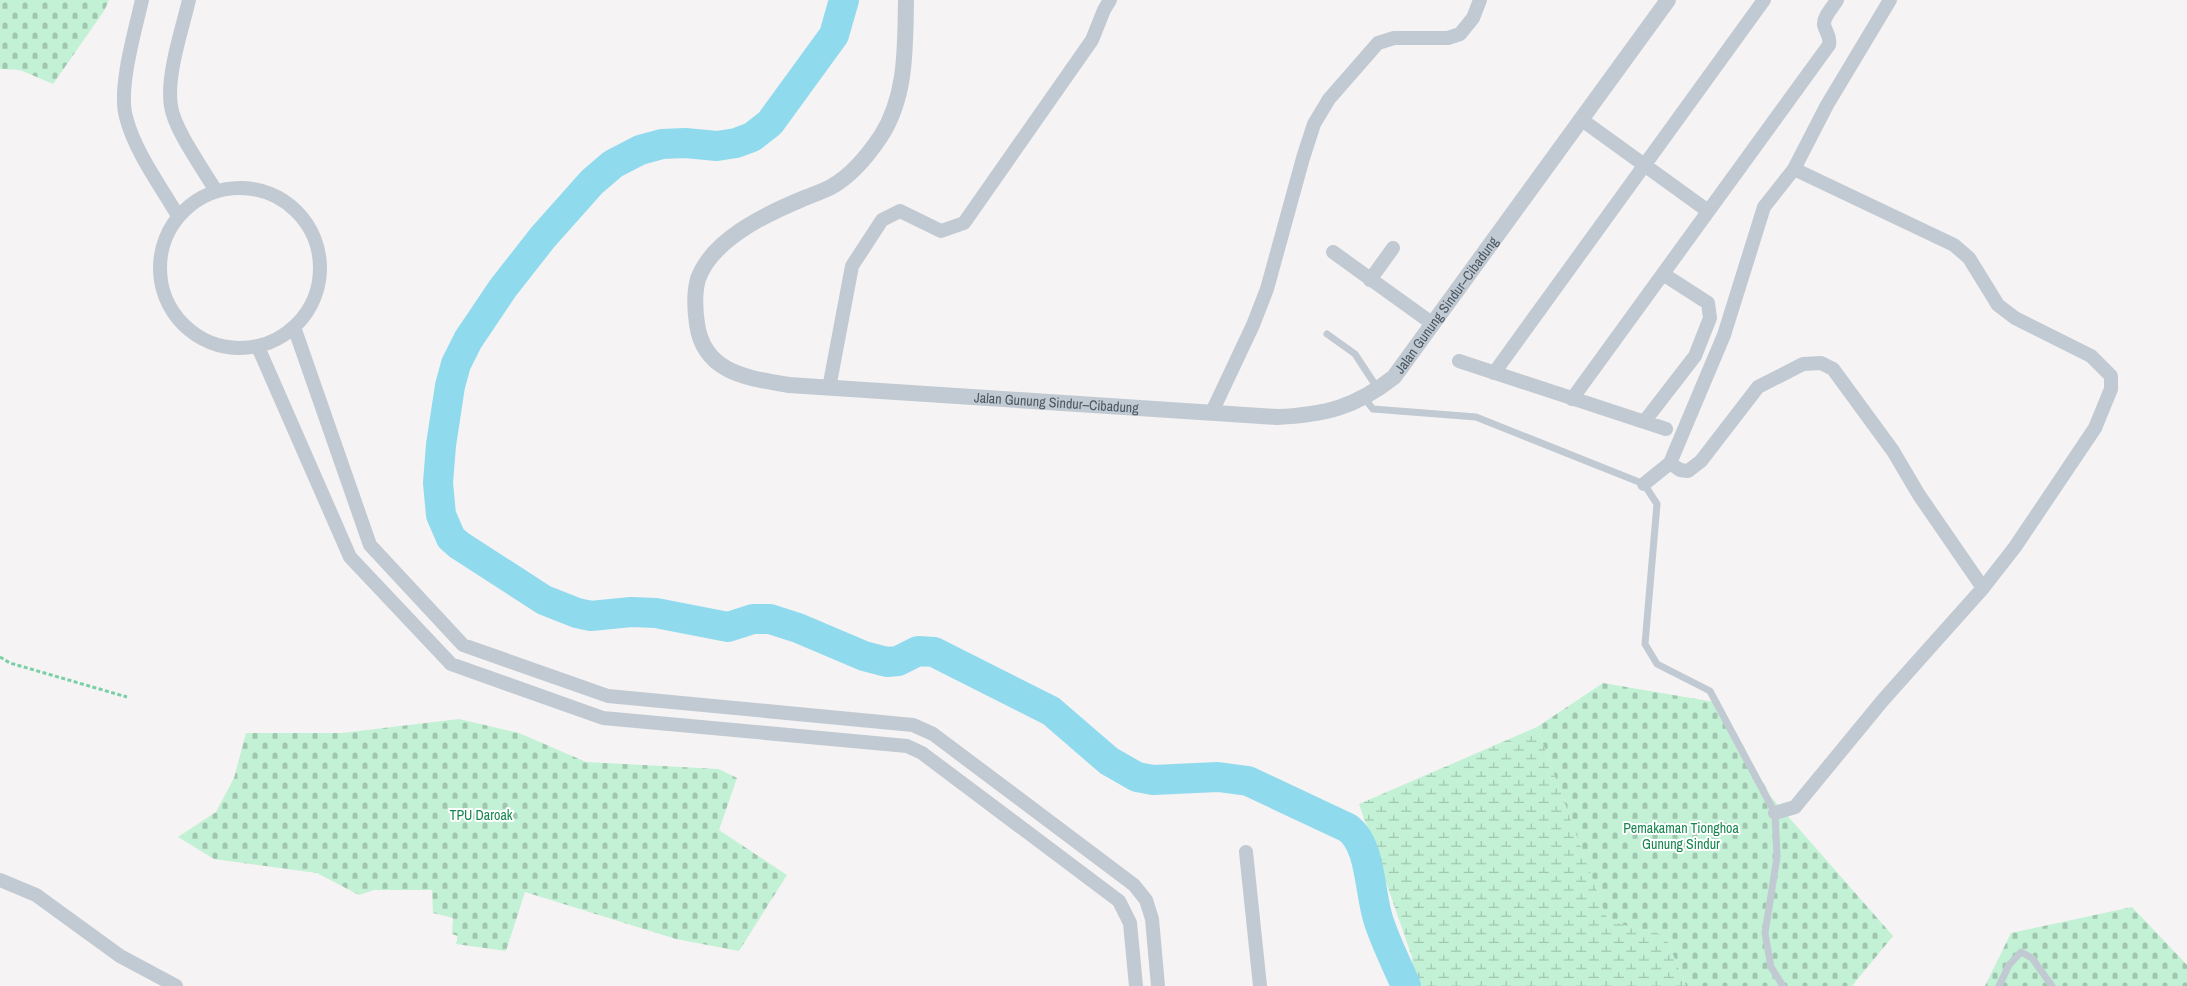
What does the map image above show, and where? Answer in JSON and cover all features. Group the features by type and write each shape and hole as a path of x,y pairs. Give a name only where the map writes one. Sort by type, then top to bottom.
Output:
{"street":[{"path":"142,0 125,78 126,116 140,150 178,216"},
{"path":"189,0 170,83 171,107 180,129 216,191"},
{"name":"Jalan Gunung Sindur–Cibadung","path":"906,0 902,85 893,112 881,136 850,172 832,187 764,215 741,230 718,249 704,266 698,280 695,312 698,332 706,350 717,363 732,373 746,378 789,385 1212,412 1246,416 1301,416 1325,413 1364,398 1394,377 1668,0"},
{"path":"829,388 852,266 882,220 900,211 942,231 964,223 1092,40 1110,0"},
{"path":"1212,412 1257,316 1267,289 1314,124 1329,99 1378,43 1394,38 1448,38 1460,34 1473,18 1480,0"},
{"path":"1494,373 1764,0"},
{"path":"1572,398 1829,45 1831,38 1824,25 1837,0"},
{"path":"1644,484 1670,463 1724,335 1764,207 1794,169 1827,105 1890,0"},
{"path":"1582,120 1708,211"},
{"path":"1774,813 1795,807 1883,700 1982,588 2015,546 2095,428 2111,388 2111,376 2091,356 2015,318 1998,305 1969,258 1954,245 1794,169"},
{"path":"237,187 259,189 279,197 296,210 310,227 318,247 320,269 317,290 308,310 294,327 276,340 258,347 219,346 201,338 182,324 168,304 161,281 160,258 166,236 178,216 196,201 216,191 237,187"},
{"path":"1370,280 1394,248"},
{"path":"1333,252 1433,324"},
{"path":"1644,422 1695,356 1710,318 1708,304 1663,274"},
{"path":"294,327 370,545 463,645 608,696 912,724 933,734 1134,886 1146,900 1152,919 1158,986"},
{"path":"258,347 350,557 451,664 604,718 907,746 922,753 1119,901 1130,923 1136,986"},
{"path":"1459,361 1666,429"},
{"path":"1670,463 1680,470 1688,471 1701,461 1758,387 1804,364 1821,363 1833,369 1893,451 1918,495 1982,588"},
{"path":"1246,852 1260,986"},
{"path":"0,880 36,895 120,956 176,986"}],"lane":[{"path":"1328,334 1355,354 1378,390"},
{"path":"1364,398 1373,409 1476,417 1644,484 1657,504 1645,644 1657,664 1710,691 1774,813 1777,857 1765,933 1771,967 1783,986"},
{"path":"1999,986 2009,965 2021,952 2032,958 2052,986"}],"path":[{"path":"0,656 10,663 127,697"}],"green space":[{"path":"0,0 109,0 104,11 53,84 20,70 0,69"},
{"name":"Pemakaman Tionghoa Gunung Sindur","path":"1603,683 1720,703 1771,797 1893,936 1852,986 1686,986 1665,935 1608,921 1537,727"},
{"name":"TPU Daroak","path":"459,719 519,733 586,762 719,769 737,778 719,830 787,875 739,951 676,939 525,892 506,951 456,944 458,936 452,934 453,918 433,913 432,890 374,890 359,895 317,873 214,859 178,837 216,812 234,778 246,733 342,733"},
{"path":"1537,727 1608,920 1665,935 1686,986 1413,986 1412,957 1359,804"},
{"path":"2132,907 2187,965 2187,986 1985,986 2011,933"}],"waterway":[{"path":"844,0 834,35 770,123 752,137 736,143 717,146 685,143 662,144 640,150 613,164 592,182 543,237 503,288 468,340 456,364 450,386 441,445 438,483 441,515 451,538 544,600 577,613 591,616 631,612 656,613 728,627 753,619 770,619 798,628 864,656 887,662 898,661 918,651 934,652 1051,711 1109,761 1137,777 1153,780 1218,777 1248,781 1348,828 1356,836 1366,858 1379,922 1406,986"}]}
